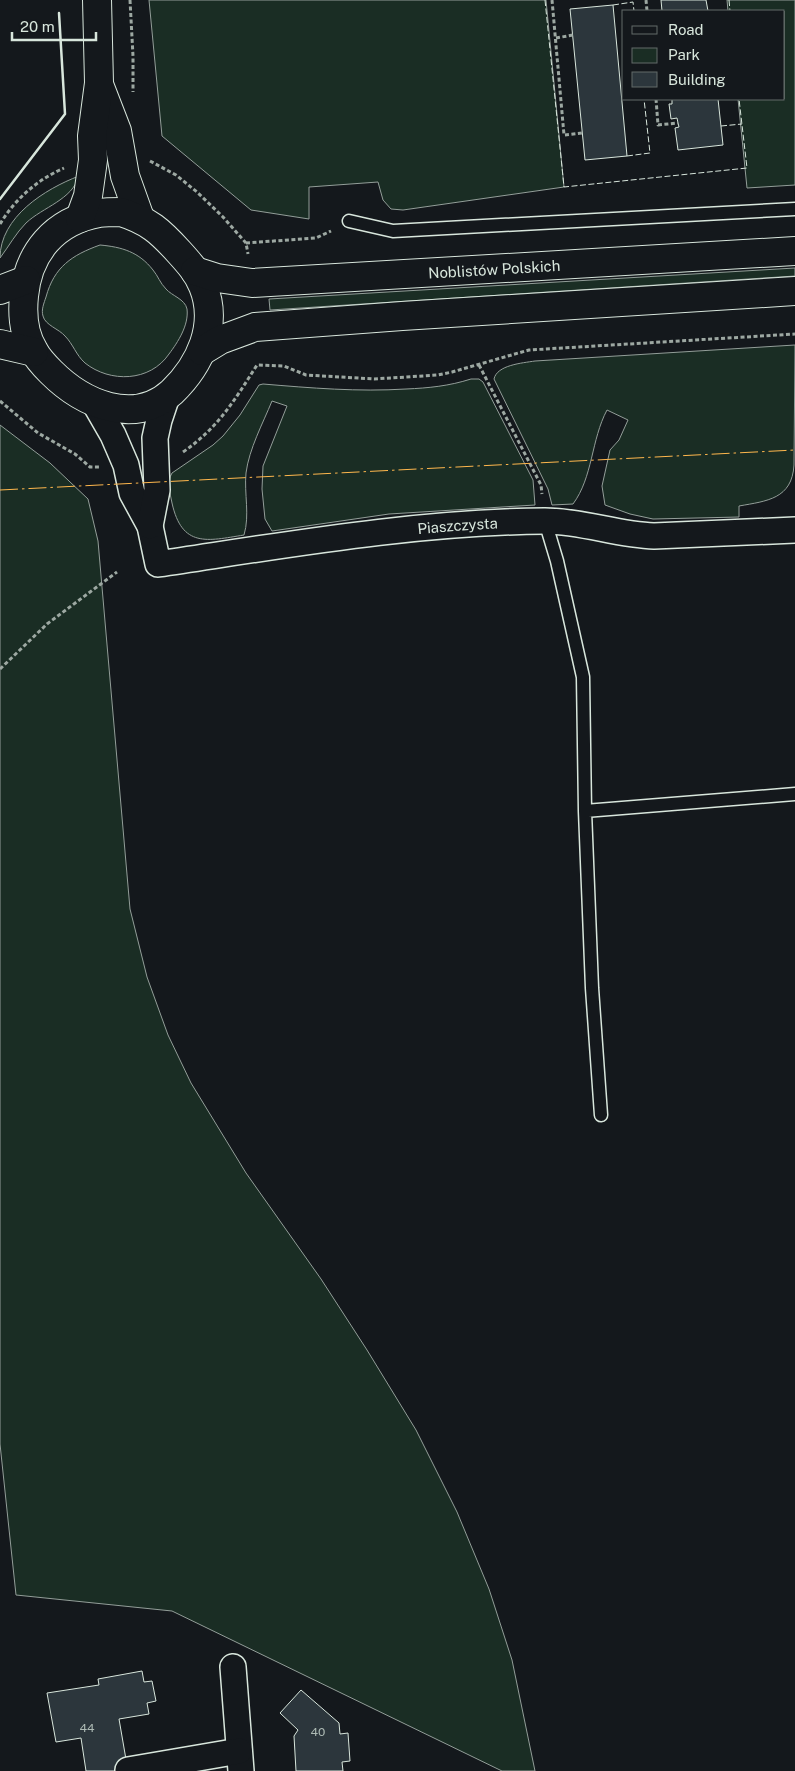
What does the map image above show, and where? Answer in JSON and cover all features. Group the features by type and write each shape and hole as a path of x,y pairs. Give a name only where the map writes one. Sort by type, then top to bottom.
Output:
{"main road":[{"path":"80,218 92,178 92,136 99,83 97,0"},
{"path":"99,83 117,132 125,176 140,218"},
{"path":"121,212 140,218 153,226 168,240 195,271 204,287 208,304 207,334 202,351 188,374 167,396 143,408 130,410 110,408 94,402 59,379 34,352 25,329 23,307 26,280 30,266 39,249 52,235 67,224 99,213 121,212"},
{"name":"Noblistów Polskich","path":"195,271 217,278 252,283 795,251"},
{"path":"0,290 26,280"},
{"path":"202,351 220,340 255,327 795,291"},
{"path":"0,344 34,352"}],"street":[{"name":"Piaszczysta","path":"150,526 157,490 154,438 167,396"},
{"name":"Piaszczysta","path":"94,402 113,435 126,465 132,493 150,526 158,564 434,526 545,522 579,523 634,535 654,536 795,530"},
{"path":"128,1770 240,1761 233,1666"}],"lane":[{"path":"349,222 393,231 795,210"},
{"path":"545,522 557,561 583,677 585,812 592,988 601,1115"},
{"path":"585,812 795,794"}],"path":[{"path":"130,0 133,100"},
{"path":"552,0 564,134 582,133"},
{"path":"556,38 573,36"},
{"path":"656,100 658,125 678,123"},
{"path":"149,160 176,175 197,192 246,243 316,238 349,222"},
{"path":"0,224 7,212 22,196 46,176 70,166"},
{"path":"180,453 209,432 224,416 257,365 284,366 306,375 374,379 438,374 479,365 529,350 795,334"},
{"path":"479,365 540,485 545,522"},
{"path":"0,401 38,433 75,454 90,467 106,467"},
{"path":"0,669 47,624 117,572"}],"green space":[{"path":"149,0 546,0 564,187 403,210 391,209 383,200 378,182 309,187 309,219 251,210 162,136"},
{"path":"727,0 795,0 795,185 747,188 738,100 785,100 785,10 728,10"},
{"path":"79,176 64,197 26,223 0,258 2,243 16,217 39,197"},
{"path":"100,245 123,249 142,259 153,270 164,287 181,300 187,309 185,327 172,349 161,363 141,374 118,376 95,370 82,360 68,339 46,322 43,316 43,306 49,287 59,270 81,253"},
{"path":"795,268 795,276 270,310 269,299"},
{"path":"795,345 794,465 792,476 789,485 776,496 768,500 739,506 739,517 653,519 630,514 605,505 602,486 610,450 619,440 628,420 607,410 580,493 573,504 552,505 548,489 494,379 496,374 505,368 535,361"},
{"path":"479,379 483,382 533,480 535,505 389,514 272,531 265,519 262,489 263,466 287,406 272,401 253,445 246,473 247,520 244,535 219,539 198,538 182,528 176,518 169,488 169,480 172,473 223,436 240,415 259,385 388,390 439,386"},
{"path":"0,425 50,463 88,499 98,541 130,909 147,977 168,1035 191,1083 246,1173 321,1279 416,1430 457,1512 489,1589 512,1660 535,1771 502,1771 172,1611 16,1595 0,1444"}],"building":[{"path":"661,0 706,0 708,10 662,10"},
{"path":"613,5 627,156 585,160 570,9"},
{"path":"672,100 718,100 723,145 678,150 675,128 679,127 677,118 671,119 669,104 672,104"},
{"path":"142,1671 144,1682 152,1681 156,1701 147,1703 149,1714 119,1719 128,1771 86,1771 81,1738 56,1742 47,1693 99,1685 98,1679"},
{"path":"301,1690 339,1723 340,1734 348,1733 350,1761 342,1762 343,1771 296,1771 294,1736 298,1730 280,1713"}],"fence":[{"path":"545,0 564,187 747,168 739,100"},
{"path":"729,0 730,10"},
{"path":"613,5 633,2 634,10"},
{"path":"627,156 650,153 644,100"},
{"path":"721,126 742,124"}],"wall":[{"path":"0,199 65,114 59,13"}],"power":[{"path":"0,490 795,450"}]}
